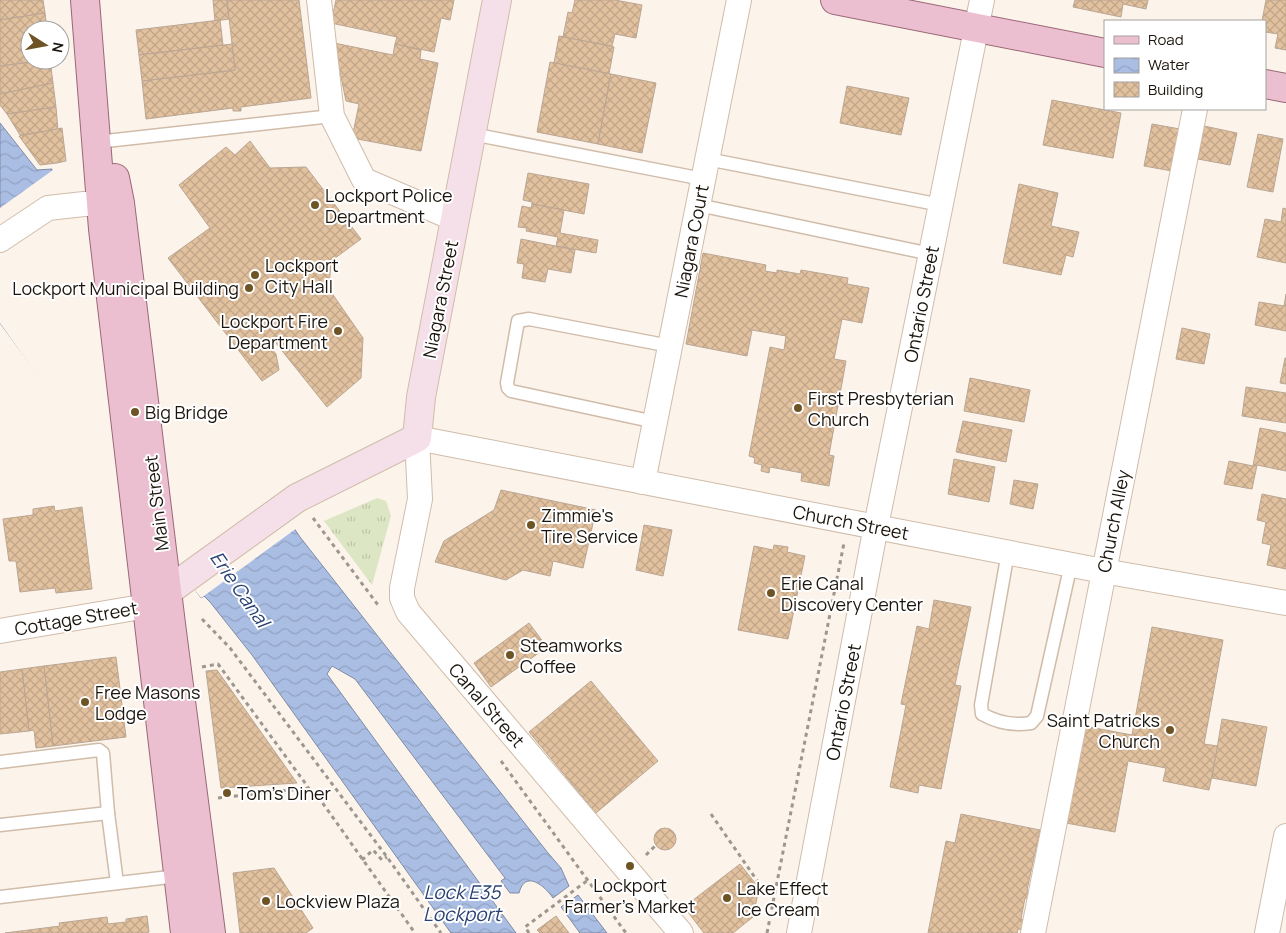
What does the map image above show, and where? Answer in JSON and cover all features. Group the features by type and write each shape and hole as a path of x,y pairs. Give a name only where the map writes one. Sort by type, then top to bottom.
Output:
{"main road":[{"name":"Main Street","path":"85,0 92,74 102,141 102,210 136,515 166,592 178,876 185,933"},
{"path":"835,0 1104,53"},
{"path":"1266,84 1286,88"},
{"name":"Main Street","path":"102,210 126,260 166,592 211,933"}],"street":[{"path":"319,0 332,116 364,180 455,219"},
{"name":"Niagara Street","path":"417,438 421,397 497,0"},
{"name":"Niagara Court","path":"643,482 739,0"},
{"name":"Ontario Street","path":"799,933 876,526 982,0"},
{"name":"Church Alley","path":"1033,933 1194,110"},
{"path":"0,240 48,208 102,210"},
{"name":"Church Street","path":"417,438 1103,571 1286,603"},
{"name":"Cottage Street","path":"0,631 166,592 297,498 417,438"},
{"name":"Canal Street","path":"417,438 420,499 404,575 402,598 404,605 682,933"},
{"path":"1267,933 1286,836"}],"lane":[{"path":"102,141 332,116"},
{"path":"472,134 941,204"},
{"path":"698,205 931,254"},
{"path":"655,422 511,391 507,383 516,330 518,321 529,319 670,346"},
{"path":"1008,552 981,704 982,714 994,720 1010,724 1032,723 1037,716 1071,564"},
{"path":"0,762 101,751 103,753 117,883"},
{"path":"0,825 108,813"},
{"path":"0,897 178,876"}],"path":[{"path":"767,933 844,543"},
{"path":"202,619 230,648 387,857 441,933"},
{"path":"200,667 218,664 309,788 319,798 415,933"},
{"path":"500,760 626,933"},
{"path":"216,798 309,788"},
{"path":"711,814 765,892 775,893"},
{"path":"362,860 373,850 382,860 387,857"},
{"path":"529,933 524,927 588,880"}],"green space":[{"path":"377,498 386,501 391,516 372,585 324,521"}],"water":[{"path":"0,123 37,170 52,169 300,537 561,868 569,886 553,898 540,885 530,881 522,886 519,893 510,893 501,881 505,878 355,679 332,666 327,674 516,933 451,933 252,655 210,602 204,596 201,598 0,323"},
{"path":"578,895 607,933 580,933 561,907"}],"pier":[{"path":"55,168 297,528 201,598 136,515 0,323 0,208"}],"building":[{"path":"0,0 43,0 45,13 0,20"},
{"path":"213,0 227,0 229,19 215,21"},
{"path":"227,0 299,0 311,98 241,107 241,111 233,111 233,108 146,119 142,81 235,70"},
{"path":"336,0 454,0 450,20 441,18 434,52 395,44 397,37 331,23"},
{"path":"575,0 615,0 642,5 636,38 615,34 612,46 563,37 568,12 572,13"},
{"path":"1075,0 1148,0 1146,9 1123,4 1121,17 1073,7"},
{"path":"1266,0 1286,0 1286,50 1275,48 1278,34 1266,32 1266,20 1262,20"},
{"path":"45,13 46,20 20,20 20,63 0,66 0,20"},
{"path":"220,20 223,45 139,55 136,30"},
{"path":"559,36 614,47 609,74 554,63"},
{"path":"334,43 393,55 395,44 421,50 420,59 438,63 421,151 352,138 359,104 346,101"},
{"path":"232,44 235,70 142,81 139,55"},
{"path":"550,62 611,74 598,144 537,132"},
{"path":"20,64 20,70 51,70 53,83 0,94 0,66"},
{"path":"611,74 656,83 642,153 598,144"},
{"path":"53,83 56,107 7,114 0,105 0,94"},
{"path":"847,86 909,98 901,135 840,123"},
{"path":"1052,100 1121,113 1113,158 1043,145"},
{"path":"56,107 58,130 20,135 7,114"},
{"path":"1152,124 1180,129 1172,171 1144,166"},
{"path":"1204,126 1237,133 1230,165 1198,159"},
{"path":"62,128 66,161 57,163 40,165 19,136"},
{"path":"1258,134 1283,139 1273,192 1247,187"},
{"name":"Lockport City Hall","path":"250,141 270,168 306,167 361,239 331,261 329,289 363,338 361,378 327,407 275,342 270,347 276,354 279,370 262,381 168,258 210,228 179,185 226,147 235,155"},
{"path":"528,173 589,184 584,214 532,204 532,202 523,200"},
{"path":"1019,184 1058,193 1051,226 1079,232 1073,257 1066,255 1061,275 1003,263"},
{"path":"532,204 564,210 560,233 598,240 596,253 556,246 558,237 526,231 527,228 518,227 522,206 531,208"},
{"path":"1283,208 1286,209 1286,263 1257,257 1265,219 1281,222"},
{"path":"521,239 575,250 571,273 548,269 545,282 522,278 524,264 517,263"},
{"name":"First Presbyterian Church","path":"703,253 766,265 765,271 777,273 777,270 800,274 801,270 848,278 847,284 869,288 862,323 842,319 834,359 846,361 829,455 834,456 829,486 801,481 802,473 770,467 769,473 761,471 762,465 754,463 755,458 749,456 770,347 784,350 786,336 752,330 747,356 686,344"},
{"path":"1286,294 1286,331 1255,325 1259,302 1284,306"},
{"path":"1182,328 1210,334 1204,364 1176,359"},
{"path":"1286,358 1286,384 1280,383"},
{"path":"970,378 1030,390 1024,422 964,411"},
{"path":"1246,387 1286,393 1286,423 1242,416"},
{"path":"963,421 1012,430 1006,462 956,452"},
{"path":"1260,428 1286,433 1286,471 1257,465 1252,489 1224,484 1229,461 1253,466"},
{"path":"954,459 995,467 989,502 948,494"},
{"path":"1014,480 1038,484 1033,509 1010,504"},
{"name":"Zimmie's Tire Service","path":"501,490 596,510 583,568 553,561 550,576 523,570 506,580 435,562 444,541 494,510"},
{"path":"1262,494 1286,499 1286,569 1267,565 1271,545 1262,543 1266,522 1257,520"},
{"path":"54,506 55,511 82,507 92,589 56,593 55,588 20,592 16,561 9,561 3,519 33,515 33,509"},
{"path":"644,525 672,530 663,576 636,570"},
{"name":"Erie Canal Discovery Center","path":"774,545 788,547 787,552 805,556 788,639 738,630 754,546 773,550"},
{"path":"934,600 971,607 955,685 961,686 941,789 919,785 918,793 890,787 906,705 901,704 917,626 929,629"},
{"name":"Steamworks Coffee","path":"529,623 547,647 491,687 474,663"},
{"name":"Saint Patricks Church","path":"1152,627 1223,640 1204,744 1218,746 1209,790 1163,781 1166,768 1128,761 1115,832 1066,823 1084,726 1132,735"},
{"name":"Free Masons Lodge","path":"116,657 126,737 53,746 44,666"},
{"path":"44,666 53,746 36,748 34,730 29,731 22,669"},
{"path":"22,669 29,731 0,734 0,672"},
{"path":"217,670 297,783 221,788 206,671"},
{"path":"591,681 658,761 596,813 529,732"},
{"path":"1222,719 1267,727 1256,786 1212,778"},
{"path":"961,814 1040,830 1027,890 1031,891 1030,899 1025,898 1021,919 1025,920 1023,930 1018,929 1017,933 928,933 946,841 955,843"},
{"path":"665,828 673,831 676,839 673,847 665,850 657,847 654,839 657,831"},
{"name":"Lake Effect Ice Cream","path":"740,864 759,888 753,917 733,933 704,933 684,907"},
{"name":"Lockview Plaza","path":"274,868 313,928 306,933 240,933 233,873"},
{"path":"147,916 149,932 145,933 5,933 60,926 59,923 107,917 108,924 126,922 126,919"},
{"path":"556,916 569,933 540,933 537,930"}],"place":[{"name":"Lockport Police Department","path":"315,205"},
{"name":"Lockport City Hall","path":"255,275"},
{"name":"Lockport Municipal Building","path":"249,288"},
{"name":"Lockport Fire Department","path":"338,331"},
{"name":"First Presbyterian Church","path":"798,408"},
{"name":"Big Bridge","path":"135,412"},
{"name":"Zimmie's Tire Service","path":"531,525"},
{"name":"Erie Canal Discovery Center","path":"771,593"},
{"name":"Steamworks Coffee","path":"510,655"},
{"name":"Free Masons Lodge","path":"85,702"},
{"name":"Saint Patricks Church","path":"1170,730"},
{"name":"Tom's Diner","path":"227,793"},
{"name":"Lockport Farmer's Market","path":"630,866"},
{"name":"Lake Effect Ice Cream","path":"727,898"},
{"name":"Lockview Plaza","path":"266,901"}],"water label":[{"name":"Erie Canal","path":"240,589"},
{"name":"Lock E35 Lockport","path":"462,903"}]}
